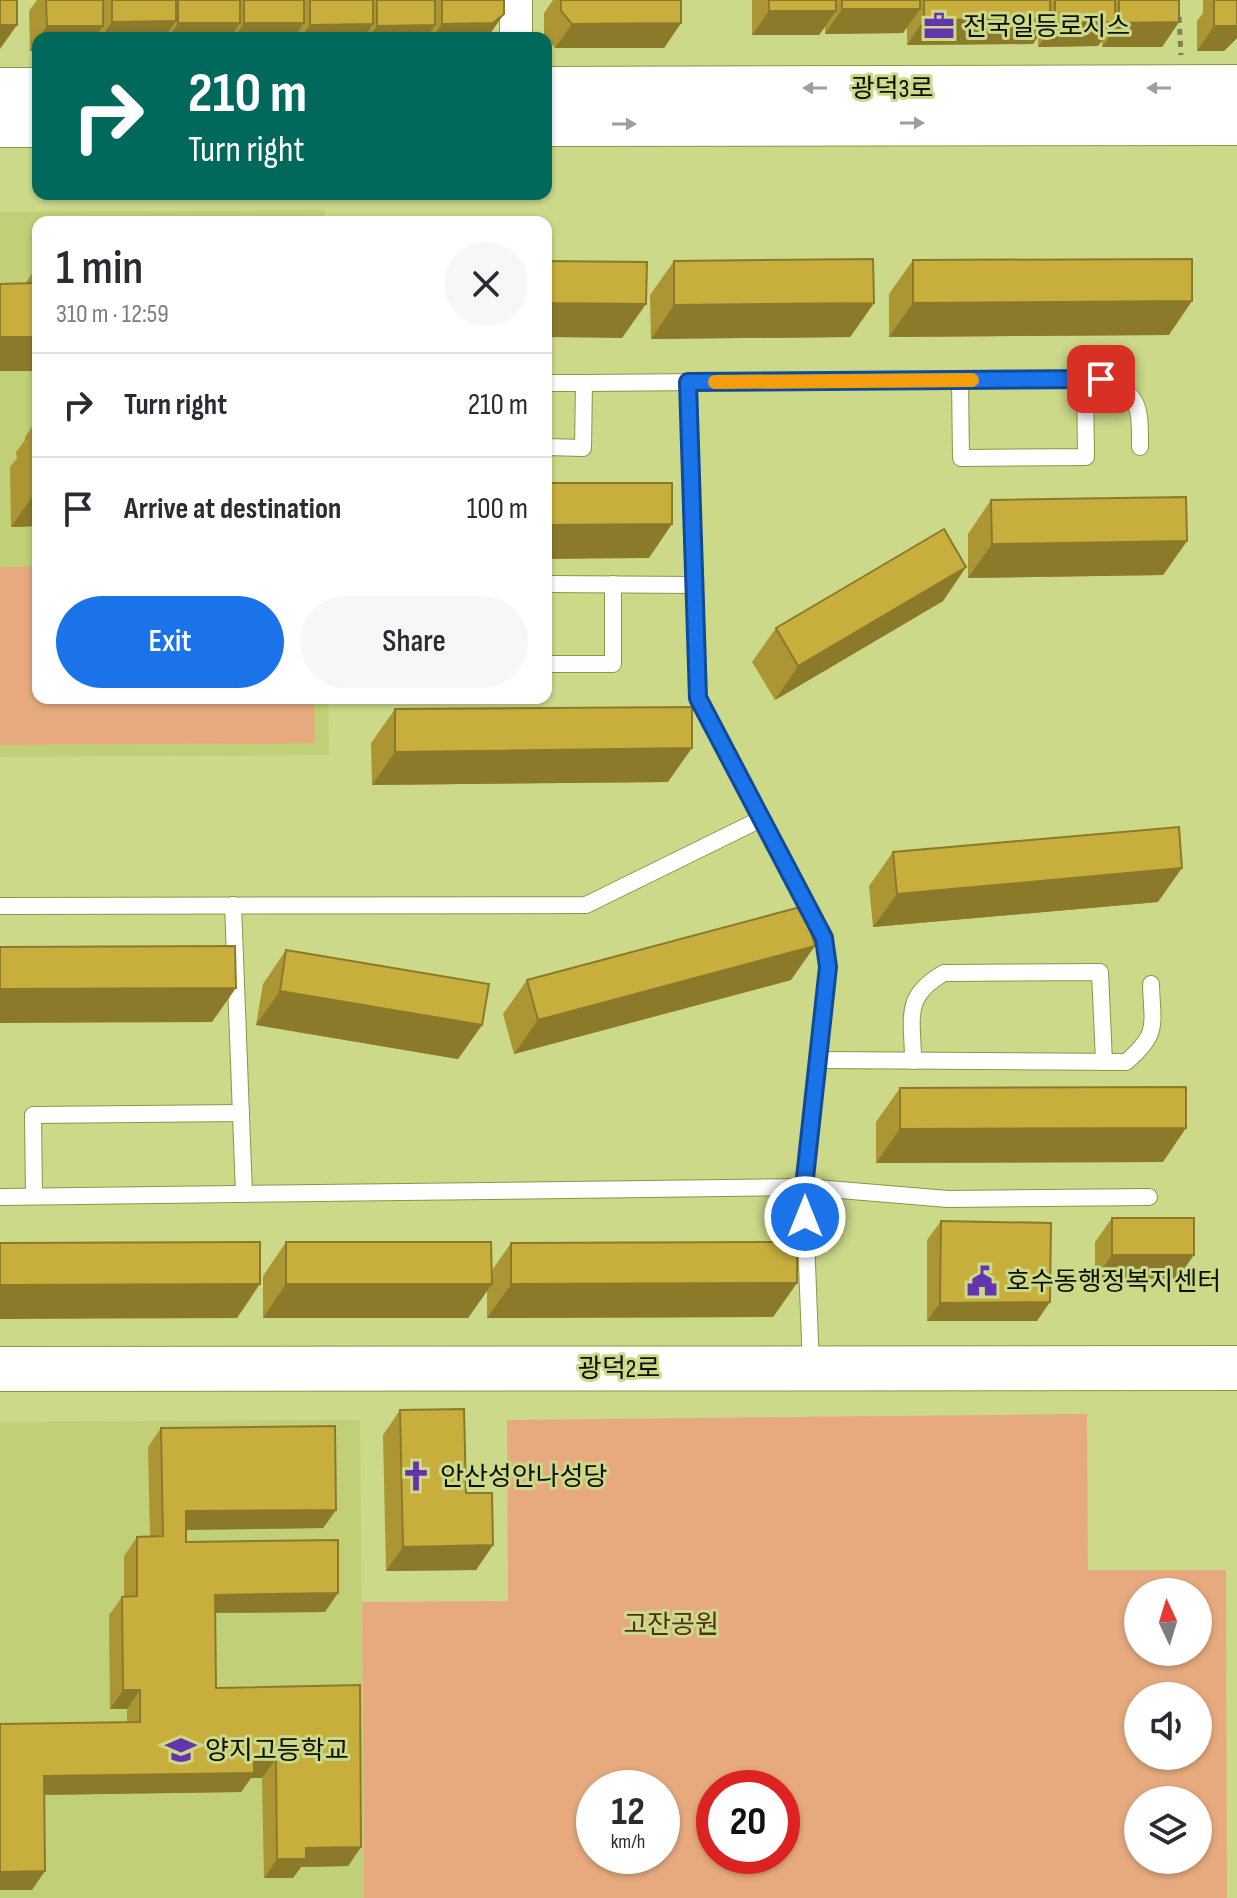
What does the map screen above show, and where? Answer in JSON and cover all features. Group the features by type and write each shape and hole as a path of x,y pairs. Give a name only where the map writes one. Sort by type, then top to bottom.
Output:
{"street":[{"path":"516,0 516,32"},
{"name":"광덕3로","path":"552,89 1237,87"},
{"path":"0,90 32,90"},
{"name":"광덕3로","path":"552,124 1237,123"},
{"path":"0,125 32,125"},
{"name":"광덕2로","path":"0,1369 1237,1368"}],"lane":[{"path":"960,380 961,458 1086,457 1085,379"},
{"path":"552,383 1101,379 1122,386 1134,398 1140,415 1140,447"},
{"path":"688,382 698,698 824,938 828,967 804,1187 811,1368"},
{"path":"552,447 583,448 584,383"},
{"path":"552,584 695,585"},
{"path":"552,664 613,664 613,584"},
{"path":"0,906 586,905 761,819"},
{"path":"233,905 244,1194"},
{"path":"913,1061 913,1000 927,983 944,973 1100,972 1104,1062"},
{"path":"818,1060 1126,1062 1142,1048 1152,1032 1151,984"},
{"path":"34,1196 33,1115 241,1113"},
{"path":"0,1197 804,1187 948,1199 1149,1197"}],"path":[{"path":"1179,15 1182,88"}],"shaded area":[{"path":"325,210 325,216 32,216 32,704 328,704 329,755 0,757 0,212"},
{"name":"양지고등학교","path":"360,1420 364,1898 0,1898 0,1422"}],"green space":[{"path":"32,566 32,704 314,704 315,743 0,745 0,567"},
{"name":"고잔공원","path":"1087,1414 1088,1570 1226,1570 1227,1898 364,1898 362,1602 508,1601 507,1420"}],"building":[{"path":"0,0 17,0 17,25 0,25"},
{"path":"46,0 103,0 103,26 47,26"},
{"path":"112,0 176,0 176,21 112,22"},
{"path":"178,0 240,0 240,23 178,23"},
{"path":"244,0 304,0 304,23 244,23"},
{"path":"310,0 373,0 373,24 310,25"},
{"path":"377,0 435,0 435,25 377,26"},
{"path":"442,0 504,0 504,14 493,23 442,24"},
{"path":"561,0 681,0 681,23 572,24 561,11"},
{"path":"769,0 836,0 836,11 769,11"},
{"path":"842,0 920,0 920,9 842,9"},
{"path":"924,0 1050,0 1050,19 924,20"},
{"path":"1055,0 1115,0 1115,22 1055,23"},
{"path":"1119,0 1179,0 1179,22 1119,23"},
{"path":"1214,0 1237,0 1237,26 1214,26"},
{"path":"873,259 874,303 674,305 674,261"},
{"path":"1192,259 1192,301 913,303 913,260"},
{"path":"552,261 647,262 646,304 552,303"},
{"path":"32,283 32,337 0,337 0,284"},
{"path":"552,483 672,483 672,524 552,525"},
{"path":"1186,497 1187,541 992,544 991,500"},
{"path":"944,529 966,567 798,666 776,628"},
{"path":"692,707 692,748 395,752 395,709"},
{"path":"1179,827 1182,868 897,894 893,852"},
{"path":"804,906 815,946 538,1020 527,980"},
{"path":"235,946 236,988 0,989 0,947"},
{"path":"286,950 489,984 482,1025 280,991"},
{"path":"1186,1087 1186,1128 900,1129 900,1088"},
{"path":"1112,1218 1194,1218 1194,1255 1112,1255"},
{"name":"호수동행정복지센터","path":"941,1221 1051,1223 1050,1302 940,1303"},
{"path":"260,1242 260,1284 0,1285 0,1243"},
{"path":"286,1242 491,1242 492,1284 286,1284"},
{"path":"797,1242 797,1283 511,1284 511,1243"},
{"path":"464,1409 466,1493 492,1493 493,1545 403,1547 400,1410"},
{"name":"양지고등학교","path":"335,1426 336,1510 186,1511 186,1542 338,1540 338,1593 215,1595 216,1688 360,1685 361,1847 306,1848 306,1859 277,1859 276,1759 254,1759 254,1773 44,1776 45,1871 0,1872 0,1724 140,1722 140,1690 123,1690 122,1597 137,1596 137,1537 163,1536 161,1428"}],"slow traffic":[{"path":"715,382 972,380"}],"place":[{"name":"전국일등로지스","path":"939,26"},
{"name":"호수동행정복지센터","path":"982,1281"},
{"name":"안산성안나성당","path":"416,1476"},
{"name":"양지고등학교","path":"181,1750"}],"route":[{"path":"805,1217 804,1187 828,967 824,938 698,698 688,382 1101,379"}]}
